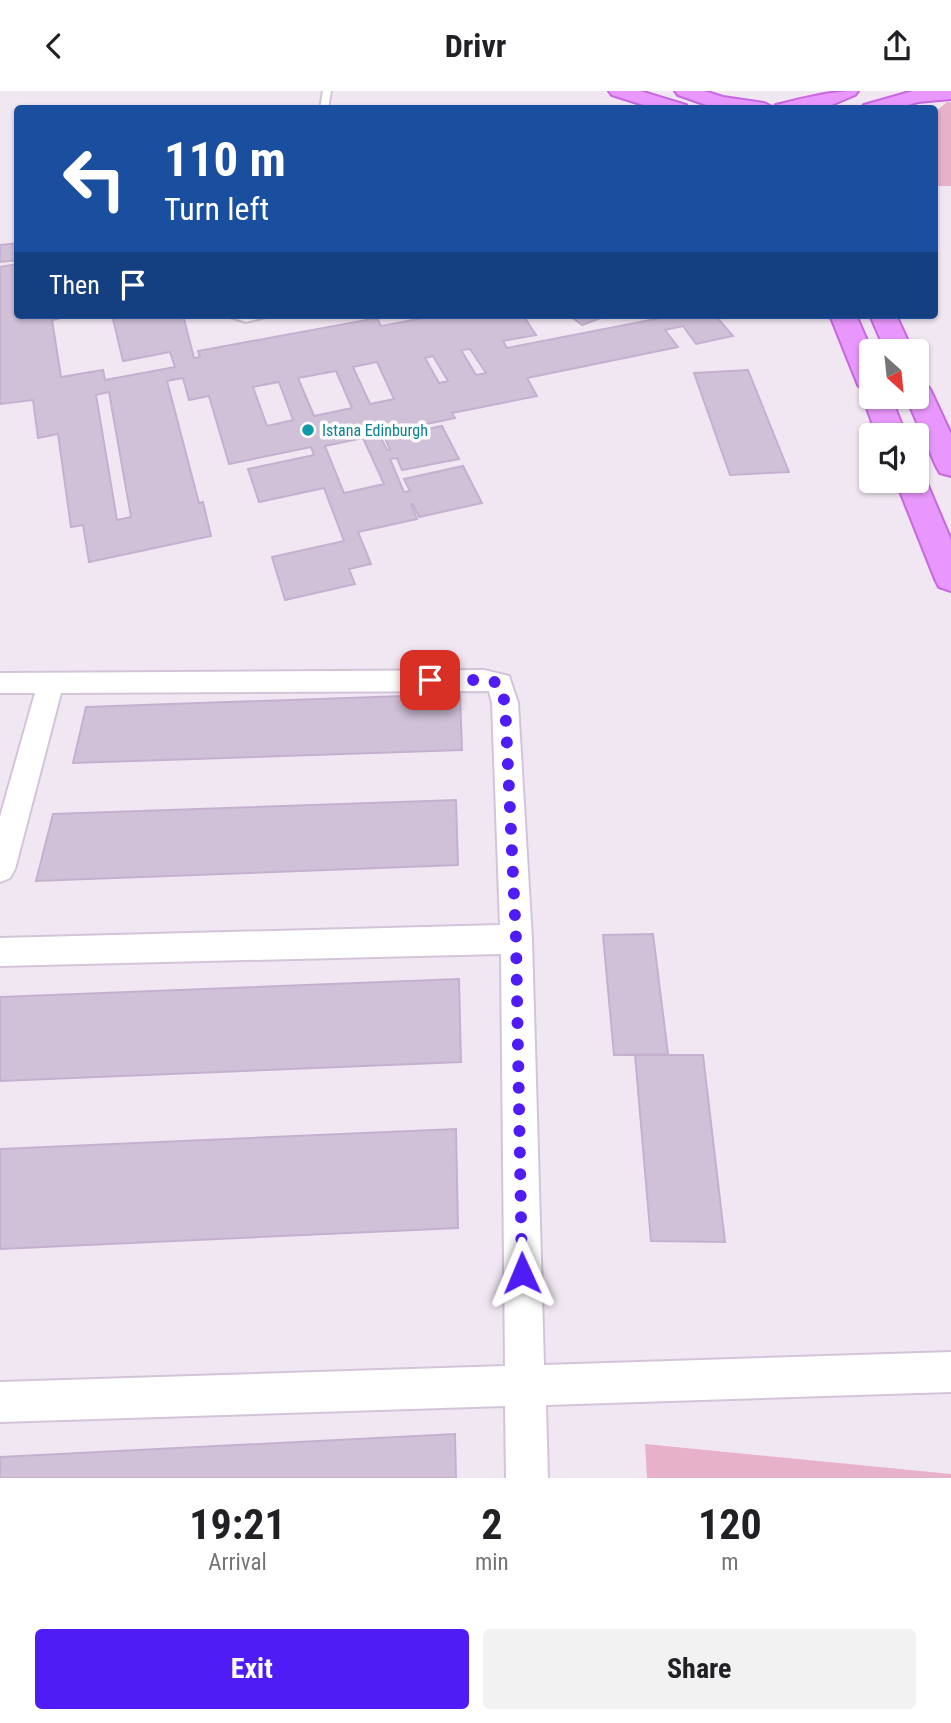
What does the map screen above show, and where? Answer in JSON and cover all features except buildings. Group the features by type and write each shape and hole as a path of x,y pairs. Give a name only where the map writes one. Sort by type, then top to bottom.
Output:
{"main road":[{"path":"619,91 683,96 720,105"},
{"path":"823,105 849,91"},
{"path":"885,105 918,96 951,93"},
{"path":"845,319 859,354"},
{"path":"885,319 894,339"},
{"path":"925,409 951,467"},
{"path":"916,493 951,579"}],"street":[{"path":"0,683 484,680 499,683 505,703 516,939 527,1478"},
{"path":"0,869 51,683"},
{"path":"0,952 516,939"},
{"path":"0,1402 951,1372"}],"shaded area":[{"path":"951,102 951,186 938,186 938,110"},
{"path":"645,1444 951,1474 951,1478 647,1478"}],"place":[{"name":"Istana Edinburgh","path":"308,430"}],"route":[{"path":"430,680 484,680 499,683 505,703 516,939 522,1273"}]}
